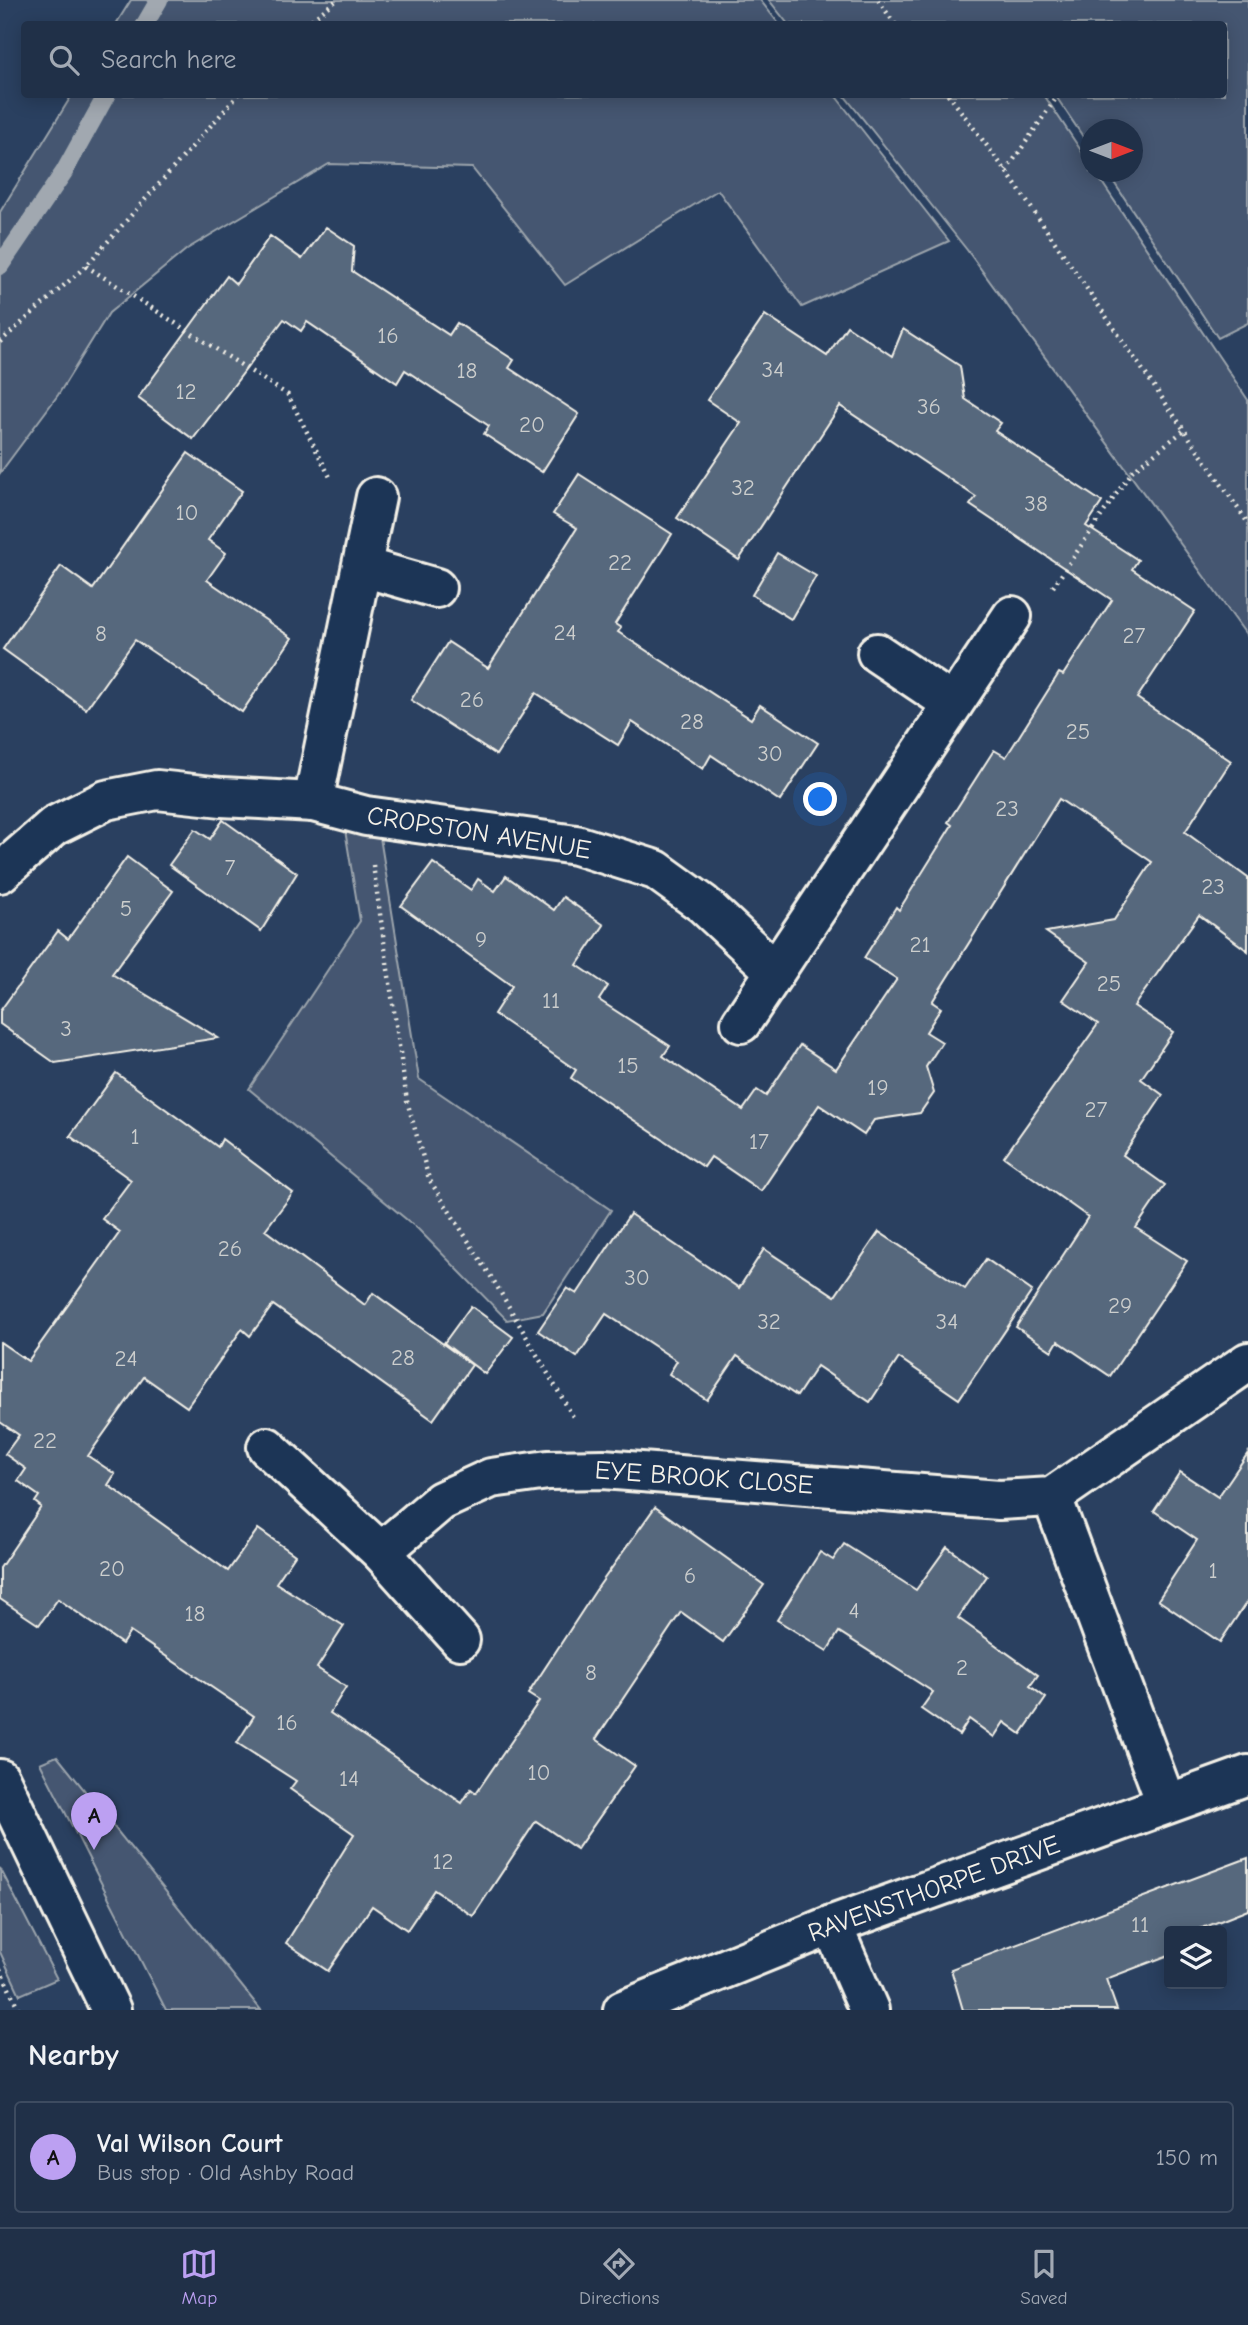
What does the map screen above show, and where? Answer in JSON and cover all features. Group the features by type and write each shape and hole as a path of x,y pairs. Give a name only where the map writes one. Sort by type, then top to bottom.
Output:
{"street":[{"path":"313,802 376,497"},
{"path":"363,566 436,588"},
{"path":"741,1023 1012,617"},
{"path":"877,653 953,704"},
{"name":"CROPSTON AVENUE","path":"0,873 54,826 106,800 157,790 313,802 366,816 576,845 656,870 703,904 775,971"},
{"path":"1166,1803 1052,1497 1248,1362"},
{"path":"267,1447 381,1552 460,1640"},
{"name":"EYE BROOK CLOSE","path":"381,1552 441,1501 491,1478 548,1470 603,1469 999,1500 1052,1497"},
{"name":"RAVENSTHORPE DRIVE","path":"622,2010 832,1925 1248,1775"},
{"path":"0,1779 111,2010"},
{"path":"832,1925 869,2010"}],"path":[{"path":"310,21 337,0"},
{"path":"878,0 893,21"},
{"path":"0,342 86,266 235,98"},
{"path":"951,98 1006,171 1248,523"},
{"path":"1006,171 1056,98"},
{"path":"86,266 288,395 331,478"},
{"path":"1012,617 1038,609 1132,471 1183,431"},
{"path":"366,816 408,1101 429,1180 495,1283 603,1469"},
{"path":"0,1969 19,2010"}],"shaded area":[{"path":"131,0 760,0 777,21 118,21"},
{"path":"769,0 1248,0 1248,323 1218,338 1114,182 1143,182 1143,119 1080,119 1080,132 1057,98 1227,98 1227,21 786,21"},
{"path":"70,98 837,98 949,241 802,307 718,190 565,285 472,168 329,164 187,249 109,313 58,395 0,473 0,212"},
{"path":"846,98 1046,98 1080,149 1080,182 1102,182 1248,400 1248,637 967,250"},
{"path":"345,830 380,837 419,1079 611,1210 543,1313 507,1320 418,1229 249,1089 360,921"},
{"path":"57,1756 261,2010 166,2010 40,1763"},
{"path":"0,1868 57,1979 20,1995 0,1952"}],"building":[{"path":"326,227 354,246 352,271 449,335 457,323 514,360 509,368 579,414 542,472 484,434 489,426 405,370 397,383 307,322 301,331 284,319 193,439 138,398 227,276 236,284 270,236 302,259"},
{"path":"765,315 827,356 847,326 892,356 903,329 960,366 965,399 1001,423 995,431 1102,502 1086,526 1138,560 1132,569 1195,611 1137,698 1231,761 1185,832 1248,878 1248,951 1199,915 1134,1006 1173,1032 1141,1079 1163,1095 1123,1155 1165,1185 1136,1228 1187,1261 1110,1376 1058,1341 1052,1351 1016,1327 1088,1217 1004,1157 1098,1024 1063,1000 1089,962 1046,932 1114,920 1152,862 1059,799 932,1002 941,1008 926,1032 942,1042 926,1067 934,1093 920,1113 874,1120 864,1135 819,1105 761,1191 711,1157 704,1167 571,1078 576,1070 494,1014 512,986 401,906 433,863 471,890 478,879 495,891 506,876 554,910 563,897 604,925 577,965 608,986 599,1000 670,1046 663,1056 743,1110 757,1090 766,1096 800,1045 836,1069 897,979 864,958 896,907 899,910 952,825 948,822 994,750 1006,757 1059,673 1063,675 1112,600 970,505 976,497 840,406 739,560 677,518 741,423 707,400"},
{"path":"188,453 242,491 208,540 226,553 207,580 292,638 242,712 135,640 86,709 3,649 61,566 93,589"},
{"path":"579,474 672,534 615,624 621,628 618,632 751,719 760,705 818,743 780,801 711,755 703,769 632,722 618,745 536,693 496,755 411,700 448,642 488,668 577,528 553,514"},
{"path":"777,553 816,576 791,619 752,595"},
{"path":"223,820 297,873 261,931 169,865 195,829 210,839"},
{"path":"127,857 173,891 112,974 218,1038 55,1063 0,1024 0,1011 58,931 68,939"},
{"path":"116,1073 218,1147 222,1139 293,1193 265,1230 365,1305 373,1293 472,1365 433,1420 273,1305 250,1336 242,1329 187,1407 144,1377 88,1456 115,1474 108,1485 228,1571 258,1529 295,1555 276,1583 344,1626 317,1668 346,1687 330,1713 462,1803 471,1789 476,1793 539,1701 528,1694 596,1590 655,1507 764,1585 723,1642 681,1612 596,1739 635,1766 577,1849 536,1821 473,1916 434,1890 407,1930 372,1906 328,1971 286,1943 354,1834 290,1789 296,1781 237,1743 254,1716 130,1632 122,1644 58,1599 39,1625 0,1599 0,1568 41,1507 35,1502 39,1496 18,1481 26,1469 5,1454 19,1435 0,1422 0,1342 28,1361 120,1232 102,1219 131,1180 70,1136"},
{"path":"630,1214 739,1288 764,1249 835,1296 879,1232 965,1289 986,1259 1032,1291 959,1399 899,1358 870,1402 817,1366 797,1396 737,1356 707,1400 669,1374 677,1361 606,1314 577,1357 538,1331 567,1288 577,1294"},
{"path":"471,1306 513,1337 485,1374 444,1343"},
{"path":"1248,1453 1248,1600 1220,1642 1158,1600 1197,1540 1154,1511 1180,1472 1218,1497"},
{"path":"844,1544 916,1590 947,1547 987,1576 958,1618 1038,1675 1030,1686 1046,1698 1021,1734 1004,1722 994,1737 969,1719 959,1735 921,1709 933,1692 839,1632 827,1651 777,1620 820,1552 833,1560"},
{"path":"1248,1858 1248,1910 1208,1926 1164,1926 1164,1957 1106,1979 1117,2010 963,2010 951,1969"}],"waterway":[{"path":"147,21 159,0"},
{"path":"0,266 64,172 105,98"}],"place":[{"name":"Val Wilson Court","path":"94,1850"}]}
